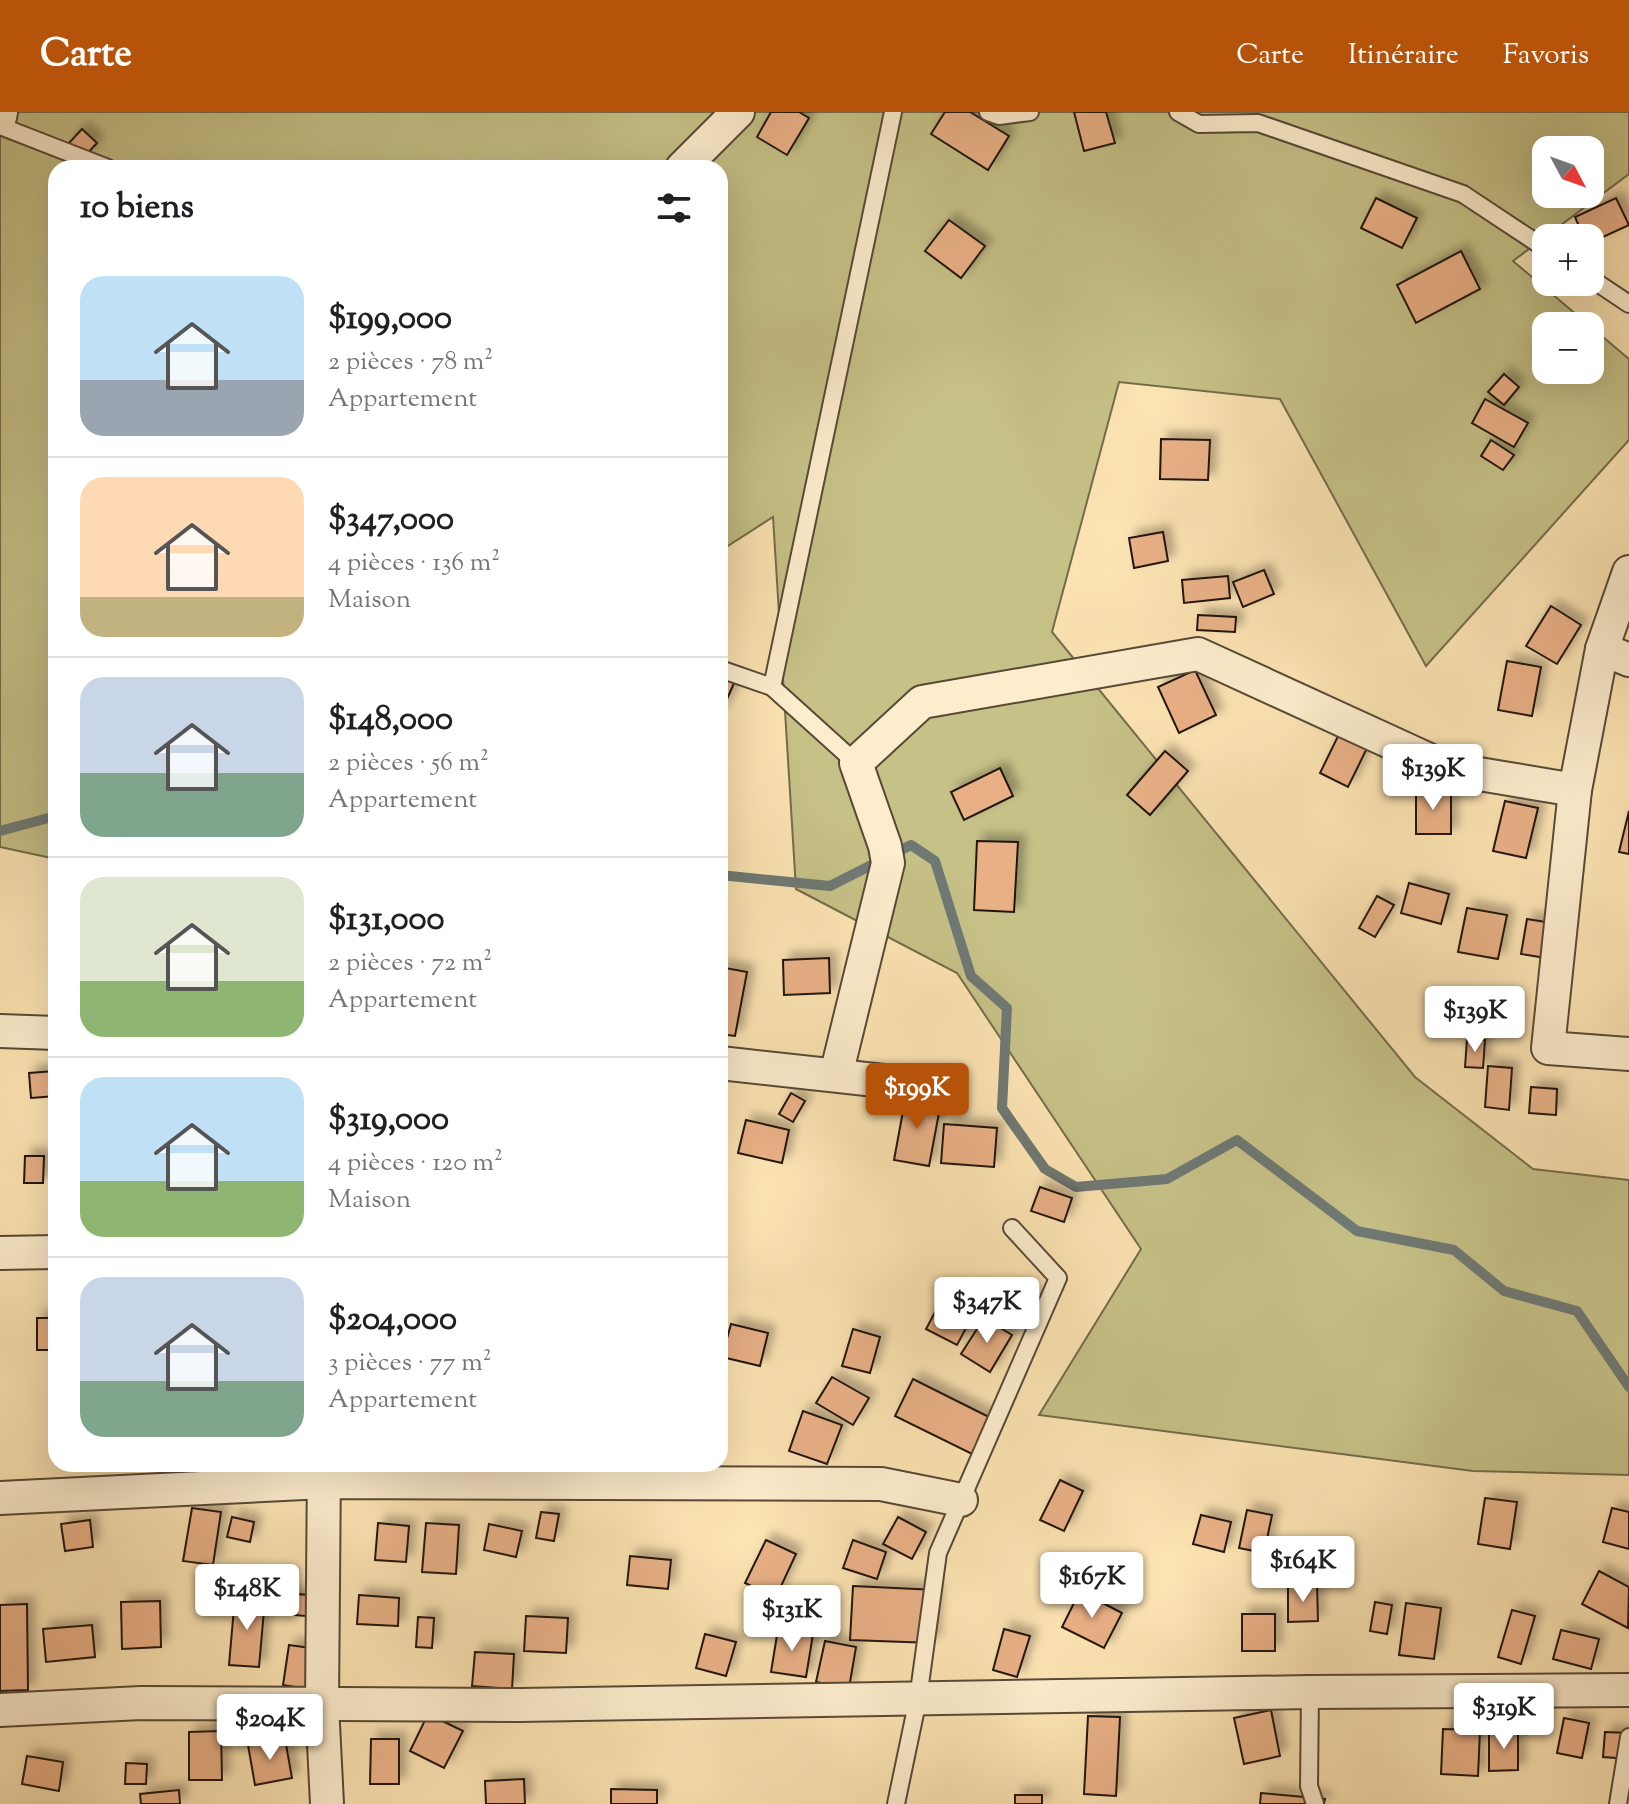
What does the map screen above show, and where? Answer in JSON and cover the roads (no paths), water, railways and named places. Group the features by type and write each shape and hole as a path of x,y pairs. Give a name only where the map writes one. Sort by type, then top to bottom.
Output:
{"street":[{"path":"690,160 738,112"},
{"path":"1629,572 1616,654 1575,790 1548,1048 1629,1054"},
{"path":"836,1075 886,855 856,763 922,702 1198,654 1449,769 1575,790"},
{"path":"0,1031 48,1033"},
{"path":"728,1064 948,1088"},
{"path":"0,1253 48,1252"},
{"path":"0,1498 324,1473 881,1484 961,1500"},
{"path":"324,1473 322,1704 327,1804"},
{"path":"0,1710 141,1703 520,1705 1629,1690"}],"lane":[{"path":"772,687 893,112"},
{"path":"988,112 999,116 1030,112"},
{"path":"1178,112 1199,124 1258,123 1463,194 1532,240"},
{"path":"0,126 87,160"},
{"path":"1604,287 1629,304"},
{"path":"728,672 772,687 856,763"},
{"path":"896,1804 918,1699 938,1553 1058,1278 1012,1228"},
{"path":"1310,1692 1309,1786 1315,1804"},
{"path":"1618,1804 1629,1737"}],"waterway":[{"path":"0,831 48,818"},
{"path":"728,876 830,886 911,845 935,861 971,976 1007,1008 1002,1108 1045,1169 1076,1187 1167,1179 1237,1140 1357,1231 1454,1250 1504,1291 1577,1311 1629,1387"}]}
